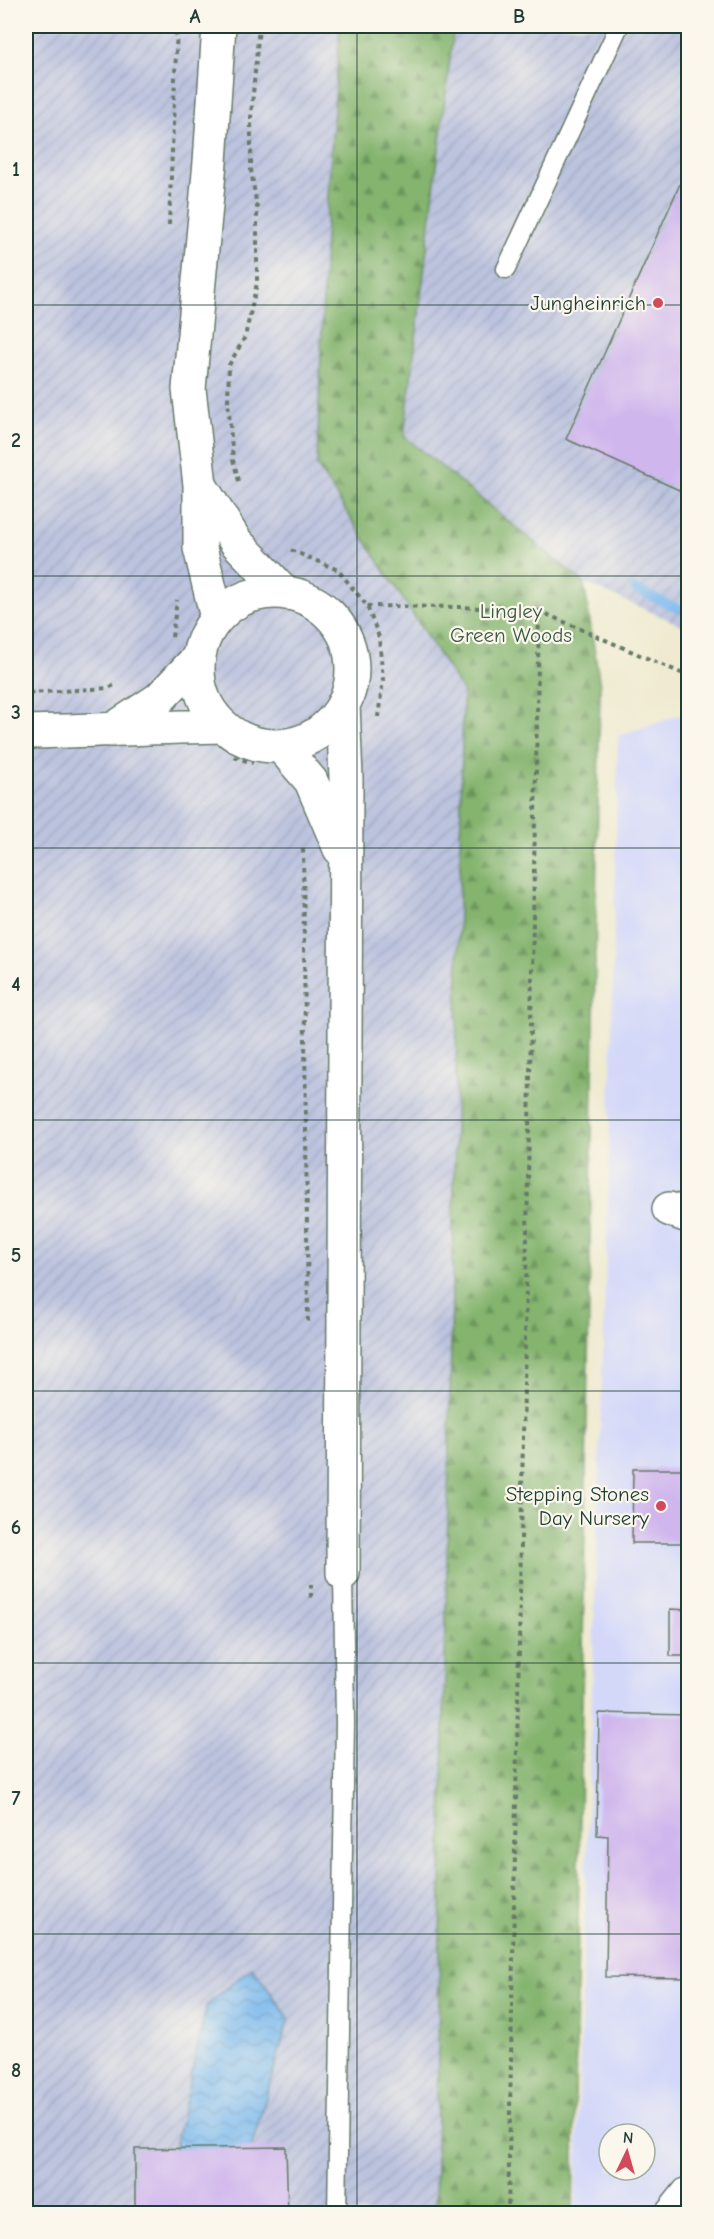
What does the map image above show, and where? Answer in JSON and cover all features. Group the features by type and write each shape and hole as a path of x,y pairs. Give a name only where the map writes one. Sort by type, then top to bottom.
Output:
{"street":[{"path":"217,618 200,548 200,485 189,388 210,162 219,26"},
{"path":"200,485 236,542 285,593"},
{"path":"226,741 207,706 199,683 198,658 206,634 217,618 237,602 260,594 285,593 309,600 329,615 344,634 351,658 351,682 343,705 328,726 306,740 270,756"},
{"path":"110,731 159,699 198,658"},
{"path":"343,705 346,778 344,1573"},
{"path":"26,732 110,731 226,741"},
{"path":"226,741 232,734 256,744 270,756 311,781 345,862"},
{"path":"672,2214 688,2194"}],"lane":[{"path":"506,269 619,26"},
{"path":"337,2214 345,1724 344,1573"}],"path":[{"path":"239,482 233,460 228,400 229,365 245,337 256,283 257,207 251,170 251,117 259,26"},
{"path":"289,549 338,570 367,606 379,637 383,680 378,721"},
{"path":"367,606 460,607 539,612 688,676"},
{"path":"507,2214 539,612"},
{"path":"226,741 270,756"},
{"path":"302,842 308,1327"},
{"path":"311,1578 311,1602"}],"shaded area":[{"path":"26,26 340,26 325,239 317,466 463,692 435,2213 26,2214"},
{"path":"454,26 688,26 688,628 584,583 404,436"},
{"path":"688,712 688,2213 575,2214 609,1167 618,736"}],"green space":[{"name":"Lingley Green Woods","path":"340,26 454,26 404,436 584,583 600,686 573,2213 435,2213 463,692 317,466 325,239"}],"water":[{"path":"252,1967 289,2018 232,2213 174,2152 207,2005"}],"building":[{"name":"Jungheinrich","path":"688,166 688,494 566,439"},
{"name":"Stepping Stones Day Nursery","path":"633,1469 688,1469 688,1543 632,1543"},
{"path":"670,1609 688,1610 688,1656 670,1656"},
{"path":"599,1713 688,1715 688,1978 606,1977 608,1836 597,1835"},
{"path":"286,2147 288,2214 135,2214 135,2149"}],"waterway":[{"path":"635,589 688,613"}],"place":[{"name":"Jungheinrich","path":"658,303"},
{"name":"Stepping Stones Day Nursery","path":"661,1506"}]}
